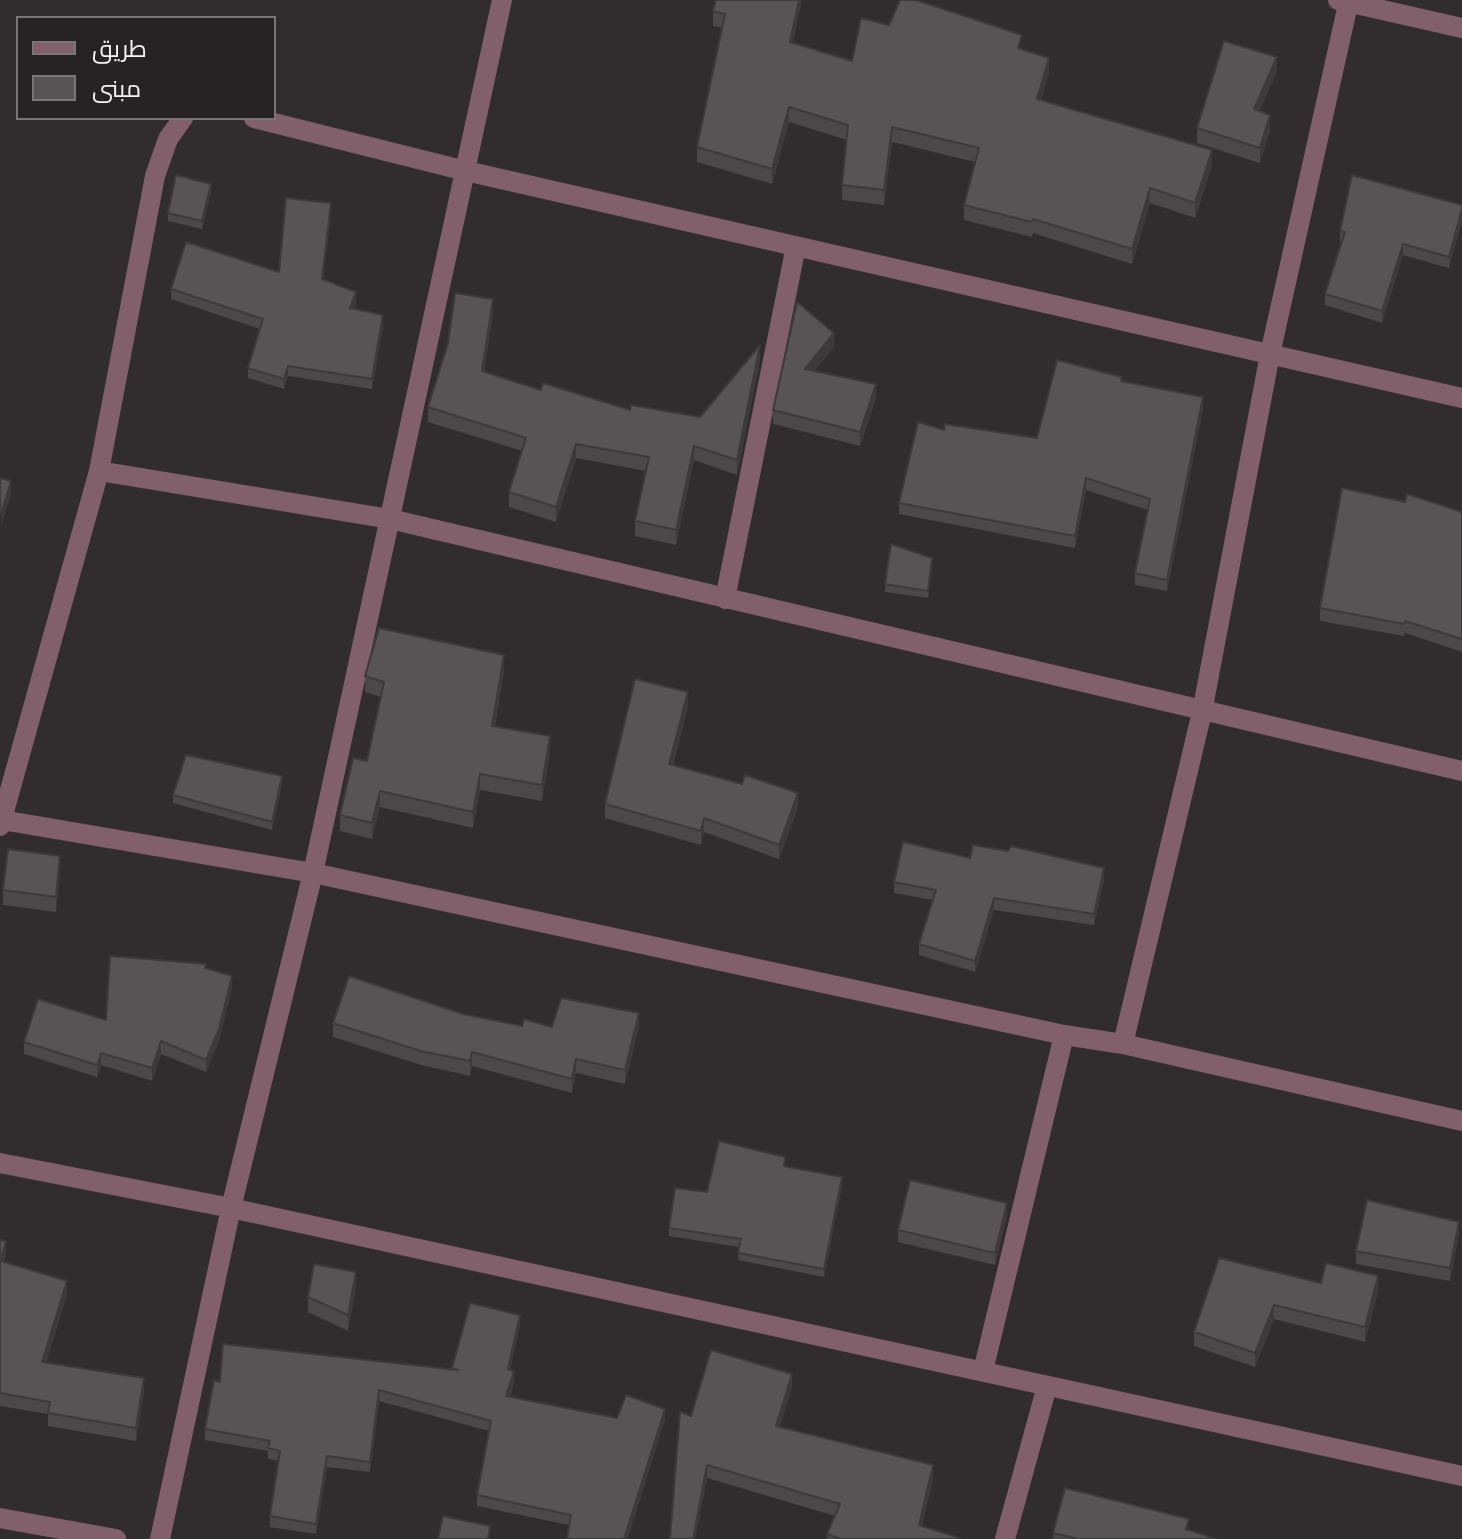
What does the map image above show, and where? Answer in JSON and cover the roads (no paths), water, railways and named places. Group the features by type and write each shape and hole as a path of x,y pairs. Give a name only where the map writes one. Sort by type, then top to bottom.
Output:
{"street":[{"path":"160,1539 231,1208 313,873 502,0"},
{"path":"1123,1044 1202,712 1270,354 1345,1 1462,28"},
{"path":"182,120 168,139 155,176 99,471 1,823 313,873 1064,1035 1123,1044 1462,1121"},
{"path":"262,120 466,171 1462,398"},
{"path":"725,599 796,246"},
{"path":"99,471 390,519 1462,771"},
{"path":"983,1371 1064,1035"},
{"path":"0,1163 231,1208 1462,1476"},
{"path":"1005,1539 1047,1386"},
{"path":"0,1518 116,1539"}]}
